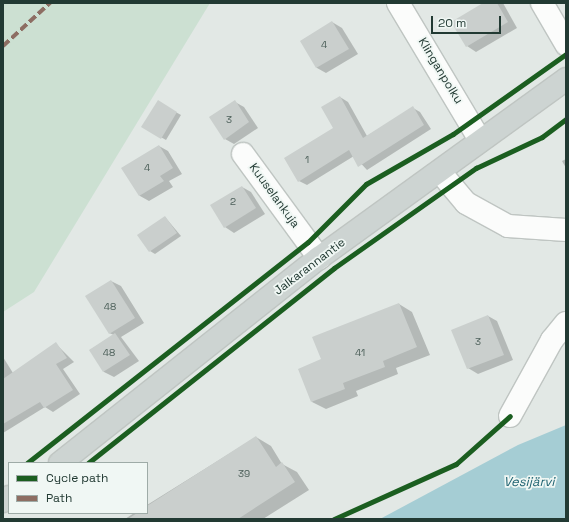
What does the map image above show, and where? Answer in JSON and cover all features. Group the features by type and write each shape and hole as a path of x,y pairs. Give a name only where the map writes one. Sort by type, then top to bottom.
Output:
{"main road":[{"name":"Jalkarannantie","path":"61,462 319,258 440,172 480,140 566,79"}],"street":[{"name":"Klinganpolku","path":"398,3 480,140"},
{"path":"542,3 566,44"},
{"name":"Kuuselankuja","path":"243,154 319,258"},
{"path":"440,172 466,203 508,226 566,230"},
{"path":"510,416 552,340 566,323"}],"green space":[{"path":"3,3 210,3 34,292 3,312"}],"water":[{"name":"Vesijärvi","path":"566,425 566,519 380,519 518,445"}],"building":[{"path":"483,3 497,3 508,22 466,47 451,22"},
{"path":"332,21 349,49 316,68 300,41"},
{"path":"340,96 363,138 413,106 424,125 358,167 349,150 298,182 284,158 333,128 321,107"},
{"path":"158,100 177,112 161,139 141,127"},
{"path":"235,100 249,122 224,140 209,117"},
{"path":"159,145 173,168 160,176 164,181 139,196 121,168"},
{"path":"242,186 256,208 224,228 210,205"},
{"path":"165,216 177,233 149,252 137,235"},
{"path":"111,280 135,318 109,334 85,296"},
{"path":"399,303 417,347 383,361 385,367 343,383 345,389 311,402 298,369 321,359 312,337"},
{"path":"488,315 504,355 467,369 451,330"},
{"path":"115,333 130,355 103,372 89,350"},
{"path":"56,342 67,358 56,364 73,390 44,408 40,402 3,424 3,379"},
{"path":"256,436 276,467 282,462 295,482 238,519 128,519 136,514 148,514 148,505"}],"marked path":[{"path":"3,46 50,3"}],"cycle path":[{"path":"28,462 308,242 366,184 453,134 566,54"},
{"path":"89,462 334,268 476,168 542,137 566,119"},
{"path":"334,519 456,464 510,416"}]}
